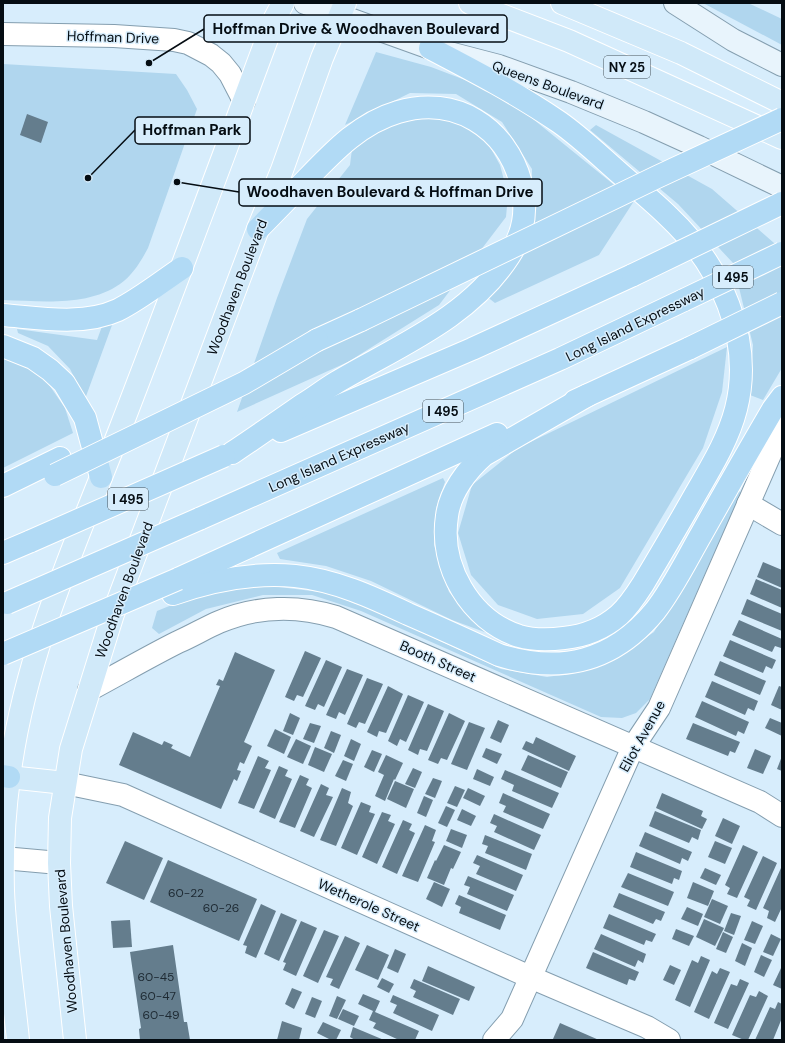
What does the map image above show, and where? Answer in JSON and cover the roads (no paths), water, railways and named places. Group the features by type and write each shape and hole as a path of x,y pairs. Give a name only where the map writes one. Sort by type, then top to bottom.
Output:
{"highway":[{"path":"430,48 496,82 561,123 670,217 701,254 717,277 731,313 740,352 740,390 736,409 728,431 710,469 643,584 631,601 619,614 604,626 587,633 571,638 554,640 519,636 500,627 484,615 469,601 459,584 447,550 447,515 452,497 472,465 484,455 588,395"},
{"path":"228,454 336,382 432,329 458,310 497,273 509,256 523,228 525,211 523,193 514,161 494,133 479,122 463,114 447,109 412,108 381,118 349,138 327,158 258,229"},
{"path":"3,486 58,467 244,383 317,340 782,119"},
{"name":"I 495","path":"3,553 472,349 633,275 782,203"},
{"name":"Long Island Expressway","path":"5,604 560,359 782,253"},
{"path":"3,314 59,320 99,316 117,310 182,268"},
{"path":"3,665 500,433 588,395 782,304"},
{"path":"3,346 34,358 64,383 85,418 102,476"},
{"path":"3,654 175,586 233,577 275,575 296,576 321,581 359,592 500,655 517,660 555,664 572,662 591,657 610,650 629,638 656,610 772,409 782,397"},
{"path":"3,500 58,467"}],"main road":[{"path":"18,1040 3,890 6,776 17,728 38,646 52,604 182,268 274,20 283,3"},
{"name":"NY 25","path":"470,3 569,41 782,138"},
{"name":"NY 25","path":"562,3 681,53 782,103"},
{"name":"Woodhaven Boulevard","path":"75,1040 67,976 59,863 60,818 71,749 114,614 258,229 282,170 322,58 342,10"},
{"path":"6,776 65,783"}],"street":[{"name":"Queens Boulevard","path":"305,3 342,10 430,48 499,66 572,92 699,146 782,187"},
{"path":"675,3 733,40 782,65"},
{"name":"Hoffman Drive","path":"3,34 114,36 174,40 188,43 211,55 221,63 230,74 244,101"},
{"name":"Eliot Avenue","path":"494,1040 512,1019 633,747 659,708 782,427"},
{"path":"748,504 782,524"},
{"name":"Booth Street","path":"89,690 162,650 220,622 240,615 262,611 296,608 317,611 336,617 760,802 782,816"},
{"name":"Wetherole Street","path":"65,783 123,795 530,977 647,1027 669,1040"},
{"path":"3,858 59,863"}],"place":[{"name":"Hoffman Drive & Woodhaven Boulevard","path":"149,63"},
{"name":"Hoffman Park","path":"88,178"},
{"name":"Woodhaven Boulevard & Hoffman Drive","path":"177,182"}]}
